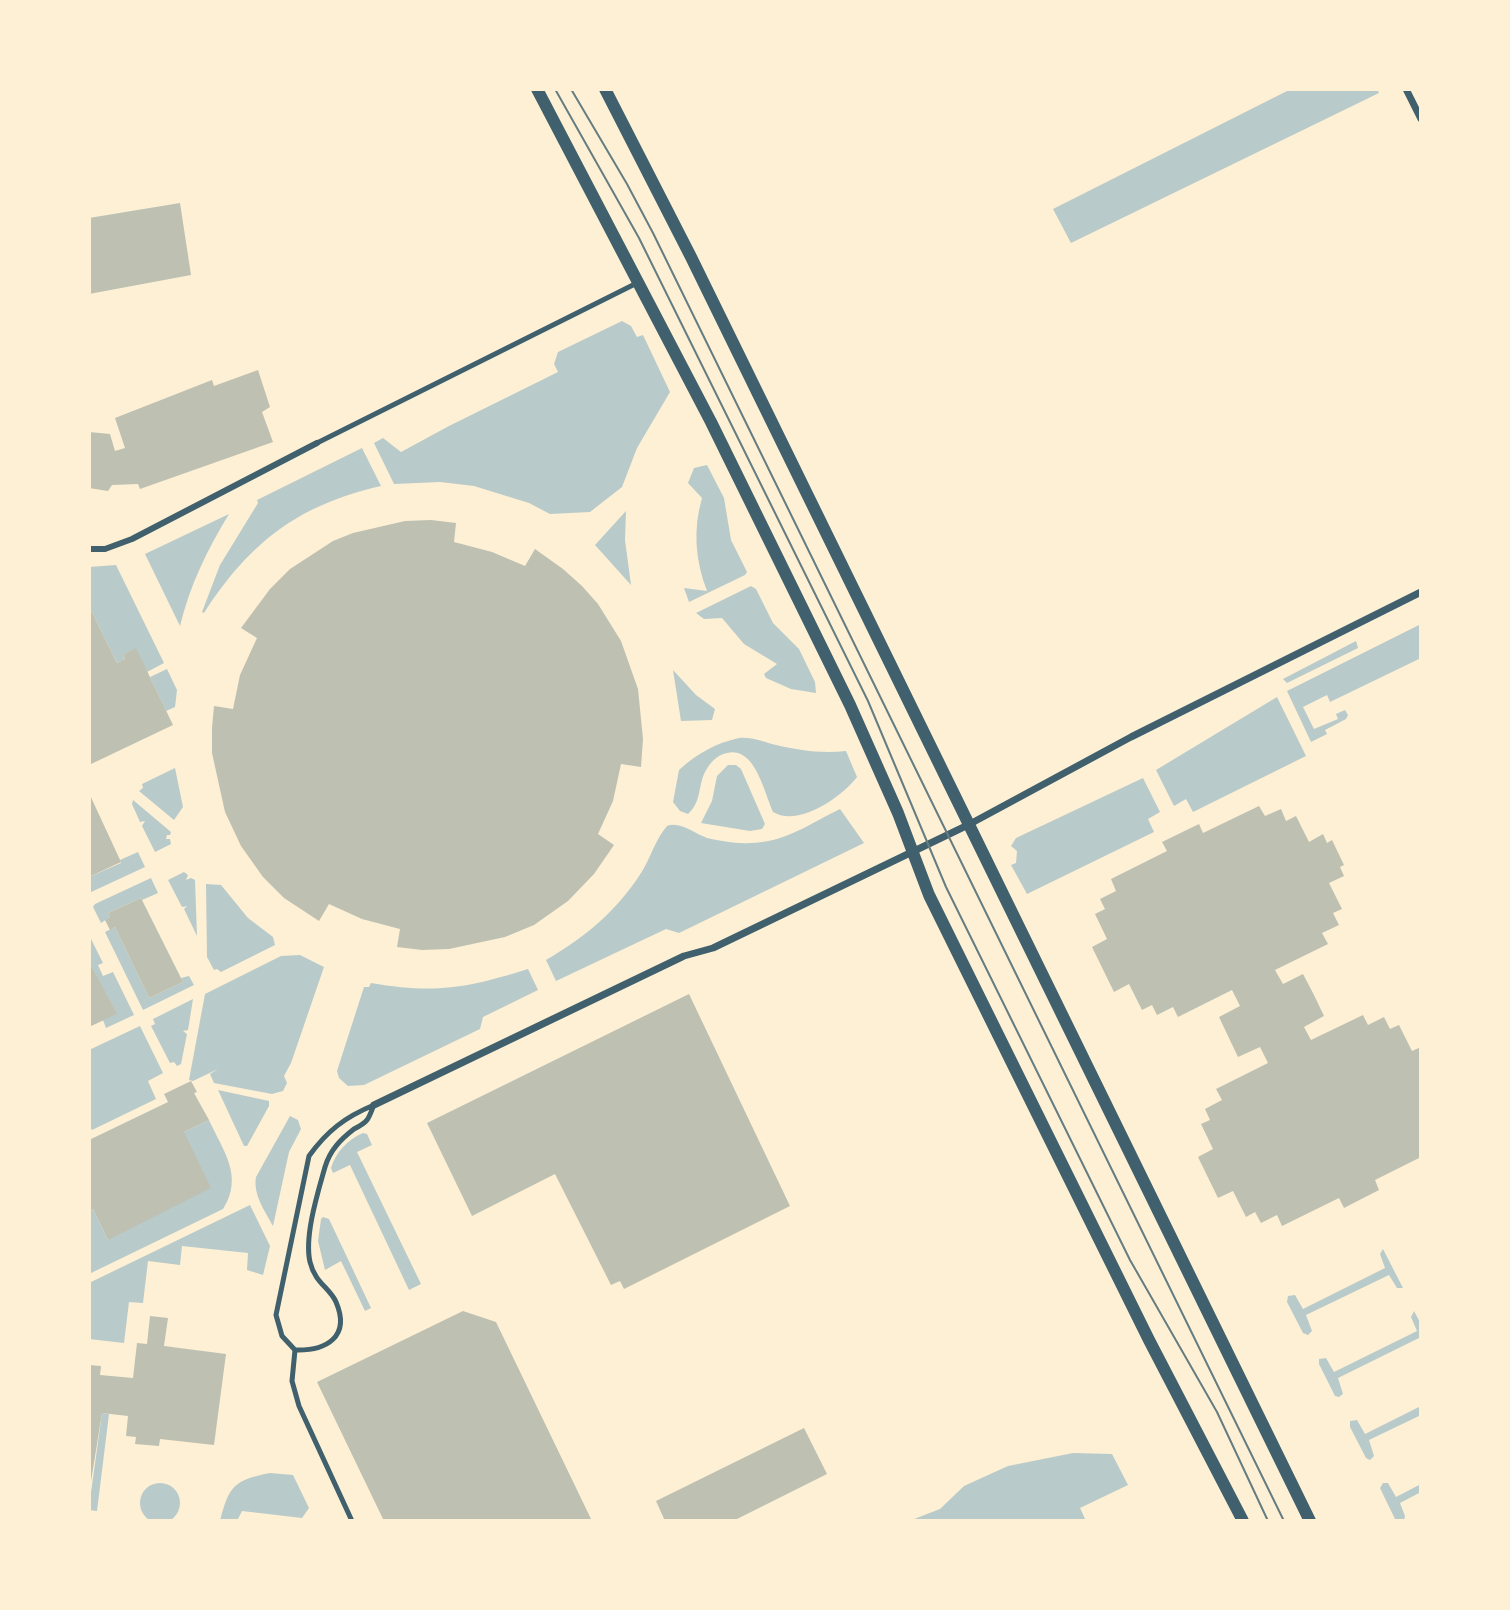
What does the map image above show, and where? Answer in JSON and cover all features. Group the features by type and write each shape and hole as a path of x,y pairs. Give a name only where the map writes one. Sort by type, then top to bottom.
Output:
{"street":[{"path":"537,89 711,422 850,705 898,814 929,895 1149,1340 1243,1521"},
{"path":"606,89 1310,1521"},
{"path":"1406,89 1421,119"},
{"path":"89,549 105,549 132,539 317,443"},
{"path":"374,1105 684,956 712,948 968,825 1131,737 1421,592"}],"lane":[{"path":"317,443 637,283"},
{"path":"374,1105 367,1120 340,1140 326,1163 309,1238 310,1260 315,1277 336,1300 340,1321 338,1328 328,1345 313,1351 295,1350 282,1336 276,1315 309,1156 324,1135 357,1112 374,1105"},
{"path":"295,1350 292,1381 299,1406 350,1520"}],"shaded area":[{"path":"1291,89 1377,89 1379,93 1071,243 1053,209"},
{"path":"622,321 631,326 637,337 643,335 670,392 637,448 622,487 590,512 550,514 529,503 474,486 440,482 394,484 374,443 383,438 401,452 558,372 554,364 558,352"},
{"path":"362,448 381,486 325,504 279,530 239,566 204,613 202,612 220,565 258,503 257,500"},
{"path":"707,465 724,498 731,540 747,572 689,602 684,588 707,591 697,544 697,521 702,498 688,483 694,468"},
{"path":"626,511 625,540 631,585 595,545"},
{"path":"229,514 200,568 180,626 145,554"},
{"path":"116,565 164,663 147,672 136,649 123,655 125,659 117,663 89,606 89,567"},
{"path":"751,586 756,589 773,623 799,649 815,682 816,693 791,689 766,678 764,674 777,664 744,644 722,618 704,619 696,613"},
{"path":"1421,624 1421,658 1330,702 1327,695 1303,707 1314,729 1338,719 1336,714 1345,710 1348,715 1346,719 1325,730 1327,734 1311,742 1287,691"},
{"path":"1356,641 1358,648 1287,683 1283,679"},
{"path":"167,669 177,690 175,707 166,711 150,677"},
{"path":"673,670 696,695 715,709 712,720 681,721"},
{"path":"1277,697 1306,756 1193,812 1186,799 1174,806 1156,770"},
{"path":"739,738 809,751 846,751 857,777 841,793 818,808 794,816 783,816 773,812 757,772 745,756 727,753 716,758 706,770 697,800 688,814 680,811 673,802 679,770 707,750"},
{"path":"728,765 736,765 741,769 765,824 762,829 750,831 701,823 712,801 717,776"},
{"path":"175,768 183,807 174,820 139,791 143,788 142,784"},
{"path":"1143,778 1160,812 1148,819 1154,832 1027,894 1011,865 1016,863 1017,851 1011,846 1016,838"},
{"path":"133,800 171,832 166,839 170,839 171,844 155,852 142,826 145,821 140,822 132,804"},
{"path":"840,809 864,843 679,933 666,929 556,981 546,960 587,933 621,900 641,873 667,826 682,827 707,838 723,841 762,842 797,831"},
{"path":"138,852 145,867 89,893 89,877"},
{"path":"184,872 188,875 186,880 195,880 197,936 184,909 187,906 182,907 168,880"},
{"path":"151,878 158,893 108,913 110,917 101,923 93,907 95,904"},
{"path":"206,884 221,885 248,918 273,937 275,945 221,972 214,970 207,957"},
{"path":"115,927 149,998 183,982 181,978 189,976 194,985 143,1010 105,932"},
{"path":"89,935 103,963 98,965 103,976 113,972 134,1015 106,1028 103,1020 116,1014 89,961"},
{"path":"300,955 324,967 284,1076 287,1083 283,1091 272,1094 214,1083 210,1074 218,1069 193,1081 189,1080 205,994 281,956"},
{"path":"528,969 538,990 483,1017 480,1029 364,1085 348,1086 339,1078 337,1071 364,987 369,987 371,983 414,988 451,987 487,981"},
{"path":"193,999 188,1030 183,1031 187,1034 181,1064 177,1066 174,1062 170,1063 151,1026 155,1024 153,1019"},
{"path":"140,1026 163,1073 148,1081 156,1099 92,1130 89,1125 89,1050"},
{"path":"218,1090 269,1101 269,1106 247,1146 244,1146"},
{"path":"290,1116 298,1120 301,1129 289,1152 273,1226 258,1196 256,1177"},
{"path":"209,1120 225,1153 231,1175 232,1186 223,1209 89,1274 89,1211 93,1209 108,1240 184,1132"},
{"path":"363,1133 367,1134 372,1145 357,1152 421,1284 409,1290 350,1165 333,1173 331,1168 343,1147"},
{"path":"250,1205 270,1246 263,1275 247,1270 248,1253 182,1246 180,1265 148,1261 143,1303 129,1302 124,1343 89,1339 89,1283"},
{"path":"323,1217 329,1219 371,1308 365,1311 341,1261 325,1270 318,1241"},
{"path":"1383,1249 1403,1288 1397,1288 1389,1275 1306,1315 1312,1331 1308,1335 1303,1333 1287,1302 1288,1296 1295,1295 1303,1309 1385,1268 1380,1254"},
{"path":"1414,1311 1421,1324 1421,1337 1338,1378 1343,1394 1335,1396 1319,1359 1326,1358 1334,1372 1417,1331 1411,1317"},
{"path":"1421,1406 1421,1415 1369,1440 1374,1456 1370,1460 1366,1458 1350,1427 1350,1421 1357,1420 1365,1434"},
{"path":"102,1413 109,1414 97,1511 89,1510 89,1507"},
{"path":"1073,1453 1112,1454 1128,1485 1080,1508 1086,1521 909,1521 940,1509 964,1486 1008,1466"},
{"path":"270,1473 293,1475 309,1508 302,1518 242,1511 237,1521 220,1521 230,1492 235,1486"},
{"path":"160,1483 168,1484 174,1489 179,1495 179,1511 174,1517 168,1522 160,1523 152,1522 146,1517 141,1511 140,1503 141,1495 146,1489 152,1484"},
{"path":"1383,1483 1388,1483 1396,1497 1421,1484 1421,1492 1400,1503 1404,1521 1395,1519 1380,1488"}],"building":[{"path":"180,203 191,275 89,294 89,218"},
{"path":"258,370 270,407 262,412 273,442 140,489 138,484 112,485 108,491 89,488 89,432 110,434 115,451 125,448 115,418 212,380 214,386"},
{"path":"405,521 456,523 454,542 492,552 525,566 535,549 582,586 598,604 621,641 638,689 643,739 641,767 621,764 613,801 598,834 614,845 594,874 568,901 534,925 505,937 449,949 422,950 397,947 400,929 362,919 329,904 319,921 284,898 263,877 241,846 225,812 212,753 212,728 214,706 233,709 240,675 257,638 241,628 270,589 290,569 333,541 353,533"},
{"path":"89,606 117,663 125,659 123,655 136,648 173,725 89,765"},
{"path":"89,793 121,862 89,877"},
{"path":"1259,806 1265,816 1281,809 1286,821 1296,816 1309,842 1323,834 1327,843 1332,840 1344,865 1340,867 1344,876 1329,883 1342,909 1333,913 1339,925 1322,933 1328,944 1275,970 1283,984 1303,974 1314,995 1324,1016 1304,1027 1311,1040 1363,1015 1368,1025 1384,1017 1390,1029 1399,1025 1412,1051 1421,1047 1421,1157 1375,1180 1379,1190 1344,1208 1339,1198 1282,1226 1277,1215 1261,1223 1255,1212 1246,1217 1233,1191 1218,1198 1198,1157 1213,1149 1201,1124 1210,1120 1205,1109 1222,1100 1216,1089 1268,1063 1260,1047 1238,1057 1219,1017 1240,1006 1232,990 1178,1017 1173,1007 1157,1015 1152,1005 1142,1010 1129,984 1114,992 1092,947 1107,939 1095,914 1105,909 1100,899 1116,891 1111,879 1167,851 1162,842 1199,824 1203,833"},
{"path":"141,898 183,982 149,998 115,927 110,930 105,920 110,917 108,913"},
{"path":"89,961 117,1014 89,1027"},
{"path":"689,994 790,1206 624,1289 620,1281 611,1285 555,1174 472,1216 427,1123"},
{"path":"191,1081 197,1092 194,1093 209,1120 184,1132 211,1188 108,1240 93,1209 89,1211 89,1140 168,1102 164,1094"},
{"path":"463,1311 496,1322 592,1521 384,1521 317,1382"},
{"path":"150,1316 168,1318 164,1346 226,1354 214,1445 160,1439 159,1446 135,1444 136,1437 126,1436 128,1416 102,1413 89,1494 89,1365 101,1366 100,1375 133,1378 137,1343 147,1344"},
{"path":"804,1428 827,1474 733,1521 665,1521 656,1501"}],"tram line":[{"path":"555,89 639,238 868,701 946,887 1130,1260 1217,1412 1268,1521"},
{"path":"571,89 653,233 1284,1521"}]}
